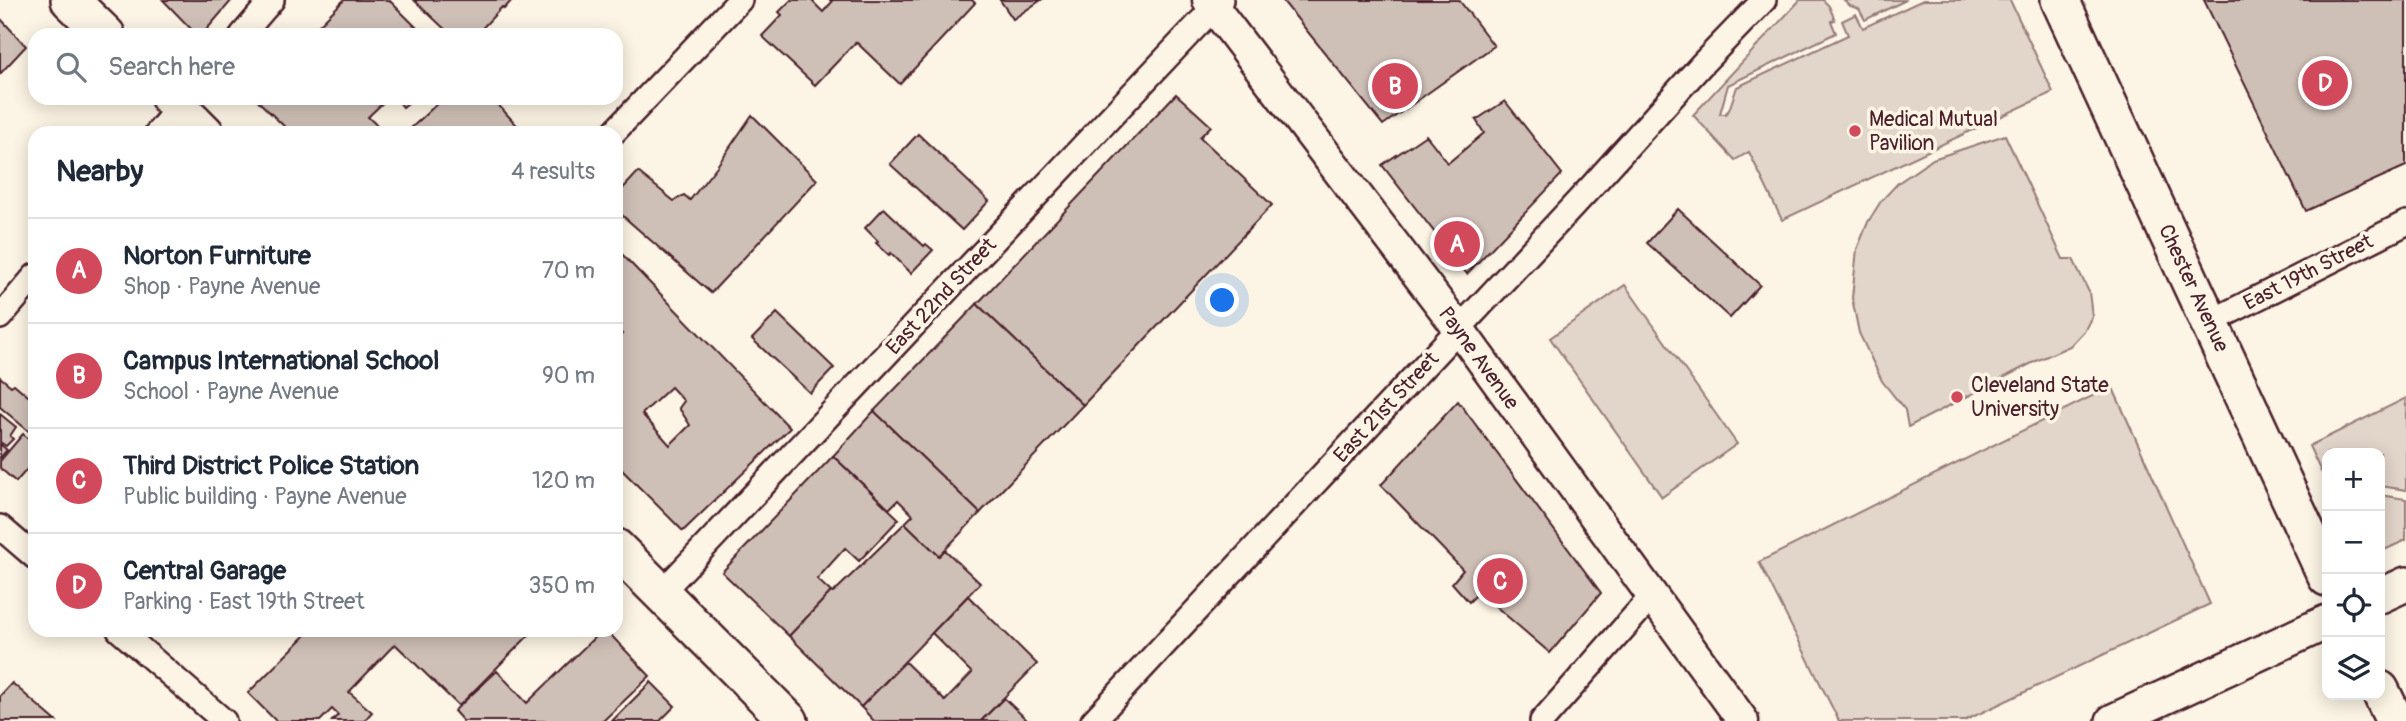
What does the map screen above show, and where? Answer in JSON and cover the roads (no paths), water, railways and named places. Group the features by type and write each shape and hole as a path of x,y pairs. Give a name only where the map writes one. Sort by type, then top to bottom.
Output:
{"main road":[{"path":"70,0 99,28"},
{"name":"Chester Avenue","path":"2060,0 2326,574"},
{"path":"173,109 196,126"},
{"path":"623,555 789,721"},
{"path":"2385,594 2406,584"},
{"path":"2113,721 2322,624"},
{"path":"2385,700 2395,721"}],"street":[{"path":"248,28 272,0"},
{"path":"620,126 740,0"},
{"name":"East 21st Street","path":"1093,721 1764,0"},
{"name":"Payne Avenue","path":"1214,3 1459,329 1743,721"},
{"name":"East 22nd Street","path":"661,593 1214,3"},
{"name":"East 19th Street","path":"2210,321 2406,223"},
{"path":"0,317 28,284"},
{"path":"0,527 28,551"},
{"path":"1542,721 1652,596"},
{"path":"127,637 224,721"}],"place":[{"name":"Central Garage","path":"2325,83"},
{"name":"Campus International School","path":"1395,86"},
{"name":"Medical Mutual Pavilion","path":"1855,131"},
{"name":"Norton Furniture","path":"1457,244"},
{"name":"Cleveland State University","path":"1957,397"},
{"name":"Third District Police Station","path":"1500,581"}]}
